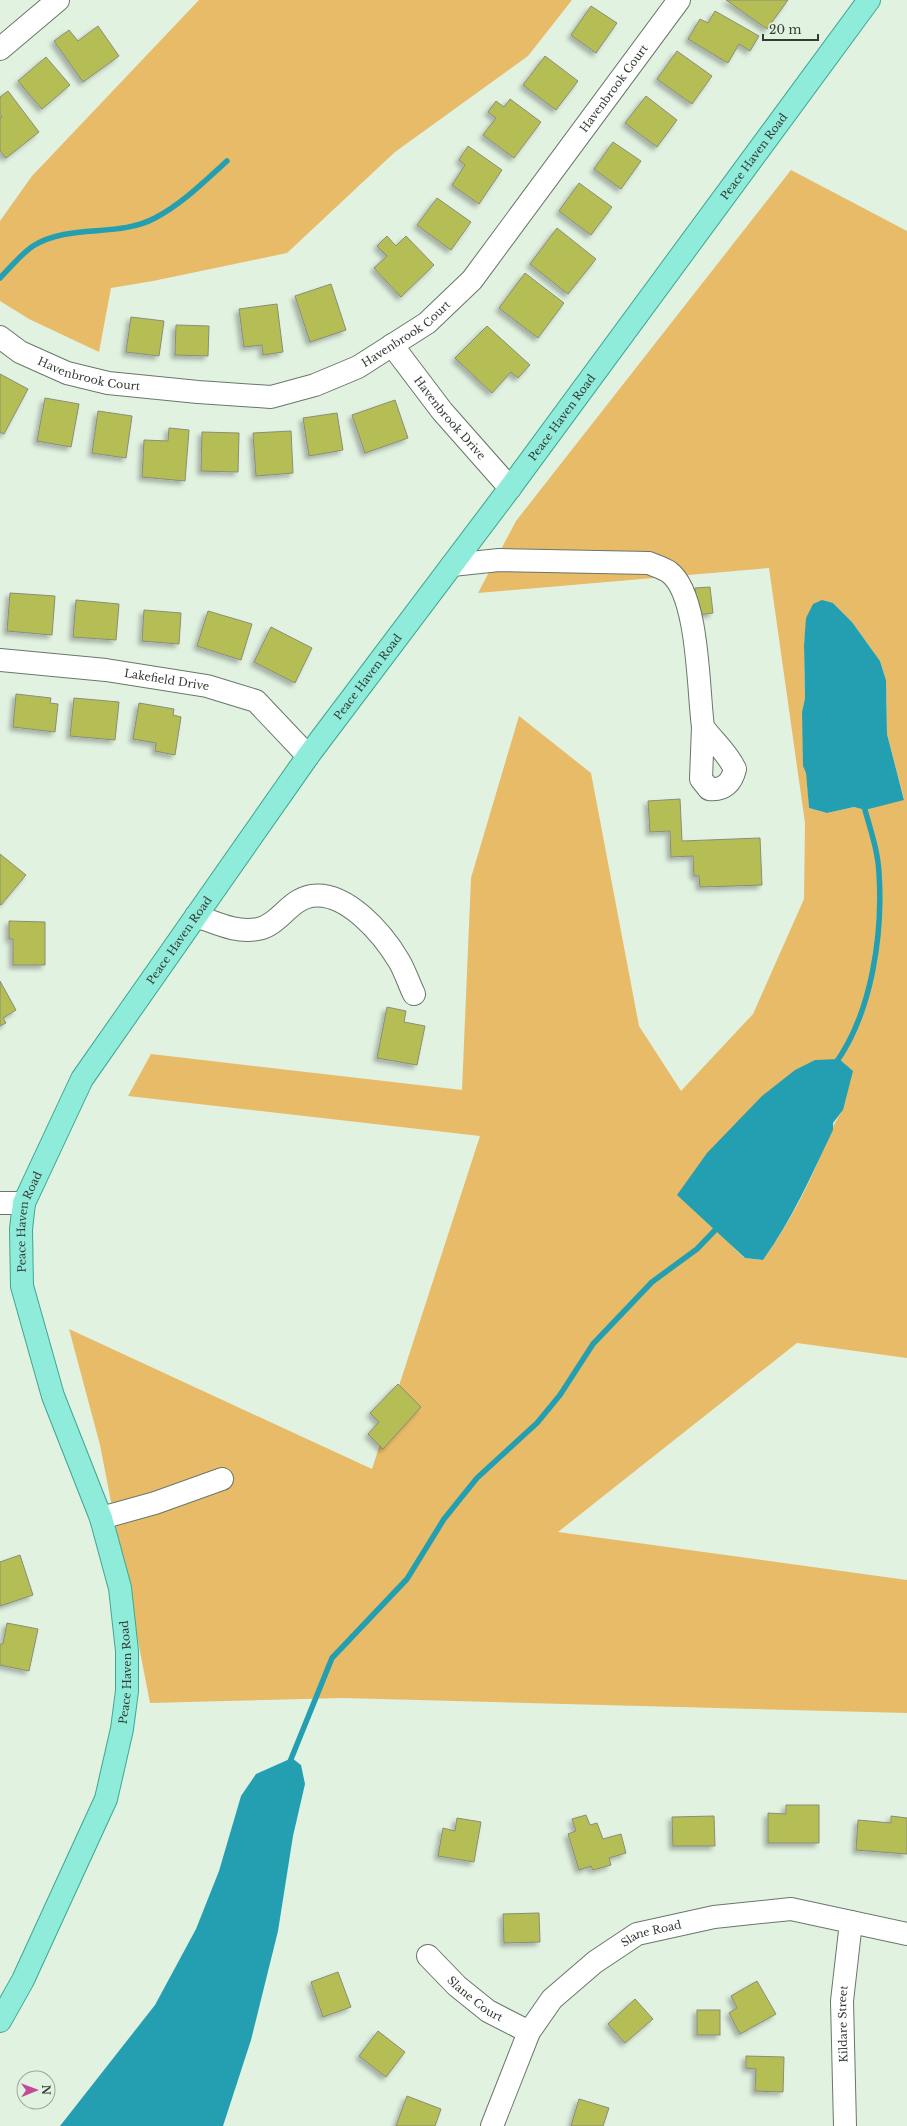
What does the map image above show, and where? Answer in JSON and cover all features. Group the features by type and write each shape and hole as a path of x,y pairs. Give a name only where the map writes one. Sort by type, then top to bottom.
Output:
{"main road":[{"name":"Peace Haven Road","path":"0,2021 23,1980 106,1799 122,1729 127,1691 127,1651 120,1588 101,1518 53,1396 22,1286 21,1229 24,1203 82,1079 308,756 510,488 869,0"}],"street":[{"path":"0,50 58,0"},
{"name":"Havenbrook Court","path":"0,337 20,352 67,373 108,383 271,397 315,385 358,367 427,323 472,280 679,0"},
{"name":"Havenbrook Drive","path":"392,345 442,411 510,488"},
{"path":"452,565 499,560 649,563 670,572 683,590 690,610 703,727"},
{"name":"Lakefield Drive","path":"0,660 106,670 214,688 256,701 308,756"},
{"path":"196,916 228,929 258,929 272,923 295,903 311,896 335,897 356,910 380,936 399,962 414,994"},
{"path":"0,1203 24,1203"},
{"path":"101,1518 155,1503 222,1478"},
{"name":"Slane Road","path":"492,2126 529,2032 552,2000 594,1962 637,1934 714,1917 791,1909 907,1934"},
{"name":"Kildare Street","path":"845,2126 842,2001 851,1922"},
{"name":"Slane Court","path":"428,1956 457,1986 488,2011 529,2032"}],"shaded area":[{"path":"199,0 572,0 528,56 395,152 287,253 153,281 111,288 99,352 29,319 0,301 0,221 32,176"},
{"path":"791,170 907,231 907,1358 797,1343 558,1532 907,1580 907,1713 343,1698 150,1703 100,1445 69,1329 372,1469 480,1136 128,1096 151,1054 462,1090 471,878 519,716 591,773 639,1026 681,1091 753,1014 804,899 805,823 769,568 478,593 516,521","holes":["833,603 852,622 880,661 886,680 887,734 904,799 865,810 854,807 827,813 809,808 802,712 805,698 804,645 807,618","843,1110 830,1132 818,1163 791,1217 763,1260 744,1258 716,1230"]}],"water":[{"path":"822,600 833,603 852,622 880,661 886,680 887,734 904,800 865,810 854,807 827,813 809,808 806,773 803,766 802,712 805,698 804,645 806,618 813,604"},
{"path":"839,1059 853,1071 843,1110 833,1123 833,1130 809,1180 773,1245 763,1260 745,1258 677,1195 707,1153 762,1096 795,1070 815,1060"},
{"path":"292,1758 301,1765 305,1784 293,1836 278,1931 251,2040 223,2126 60,2126 155,2005 196,1929 219,1871 241,1796 256,1774"}],"building":[{"path":"726,0 788,0 767,29"},
{"path":"591,6 617,23 596,53 571,35"},
{"path":"715,11 759,36 750,51 739,44 728,63 688,39 700,19 708,23"},
{"path":"98,26 119,56 83,82 54,41 69,30 78,41"},
{"path":"677,51 712,76 692,104 657,79"},
{"path":"545,56 578,81 556,110 523,85"},
{"path":"46,57 70,85 42,109 18,81"},
{"path":"8,91 39,132 6,158 0,151 0,118 2,117 0,114 0,97"},
{"path":"646,96 677,120 657,147 625,123"},
{"path":"510,99 541,122 514,158 483,135 496,118 488,112 496,101 504,107"},
{"path":"613,142 641,161 621,189 594,169"},
{"path":"468,146 502,170 479,204 452,185 465,165 459,160"},
{"path":"579,183 612,207 591,235 559,211"},
{"path":"437,198 471,222 451,250 417,225"},
{"path":"557,228 596,259 568,294 530,264"},
{"path":"387,236 396,246 406,236 434,265 401,297 374,268 387,256 377,246"},
{"path":"525,273 564,303 538,338 499,308"},
{"path":"331,284 346,330 310,342 295,296"},
{"path":"277,304 283,352 263,355 262,345 244,347 239,309"},
{"path":"131,317 164,321 159,356 126,352"},
{"path":"176,325 209,326 208,356 175,355"},
{"path":"487,326 530,365 518,378 511,372 492,393 455,358"},
{"path":"0,374 28,389 4,434 0,432"},
{"path":"45,398 79,404 71,447 37,441"},
{"path":"395,400 408,438 365,453 352,415"},
{"path":"98,411 132,416 126,458 92,453"},
{"path":"337,413 343,450 309,456 303,418"},
{"path":"169,428 189,430 185,481 142,477 144,440 168,441"},
{"path":"291,431 293,473 256,476 253,433"},
{"path":"202,432 239,433 238,472 201,471"},
{"path":"710,587 713,613 697,615 695,588"},
{"path":"10,593 55,596 52,635 7,631"},
{"path":"76,600 119,604 116,640 73,637"},
{"path":"144,610 181,613 179,644 142,641"},
{"path":"208,611 252,624 241,660 197,646"},
{"path":"271,627 312,648 295,683 254,662"},
{"path":"16,694 51,698 50,703 58,704 55,732 13,727"},
{"path":"74,698 119,702 115,740 70,736"},
{"path":"139,703 174,709 173,715 181,717 175,755 155,751 156,743 133,739"},
{"path":"680,799 682,841 760,838 762,885 700,887 699,876 694,876 693,856 671,857 670,831 650,832 648,801"},
{"path":"0,854 26,875 1,905 0,904"},
{"path":"9,921 45,922 45,965 13,965 13,939 9,939"},
{"path":"0,981 16,1010 3,1018 6,1023 0,1026"},
{"path":"387,1007 406,1011 404,1022 425,1026 417,1065 377,1058"},
{"path":"398,1384 421,1407 383,1449 368,1434 379,1422 370,1413"},
{"path":"20,1555 33,1595 0,1606 0,1562"},
{"path":"7,1623 38,1629 29,1671 0,1665 0,1644 3,1644"},
{"path":"786,1805 819,1805 819,1843 768,1843 768,1813 786,1814"},
{"path":"586,1815 590,1825 597,1823 603,1839 621,1834 626,1853 609,1858 611,1865 593,1870 591,1866 579,1870 568,1834 576,1831 572,1819"},
{"path":"714,1816 715,1846 673,1846 672,1817"},
{"path":"891,1816 907,1818 907,1854 856,1850 858,1820 891,1823"},
{"path":"457,1818 481,1822 474,1862 438,1856 443,1828 455,1831"},
{"path":"539,1913 540,1942 504,1943 503,1914"},
{"path":"338,1972 351,2007 323,2017 311,1982"},
{"path":"757,1981 776,2014 740,2034 729,2013 737,2008 731,1996"},
{"path":"635,1999 653,2019 625,2043 608,2024"},
{"path":"697,2010 720,2010 720,2035 697,2035"},
{"path":"378,2031 405,2052 386,2077 359,2056"},
{"path":"746,2056 784,2057 783,2092 755,2091 756,2069 746,2068"},
{"path":"407,2096 441,2109 435,2126 396,2126"},
{"path":"579,2099 609,2108 603,2126 571,2126"}],"waterway":[{"path":"0,278 29,249 47,239 78,232 126,228 155,218 184,199 227,161"},
{"path":"835,1064 848,1044 858,1021 866,997 877,947 880,897 878,865 874,842 865,810"},
{"path":"289,1764 332,1658 407,1579 444,1519 477,1478 537,1423 560,1395 593,1344 652,1282 697,1249 720,1225"}]}
